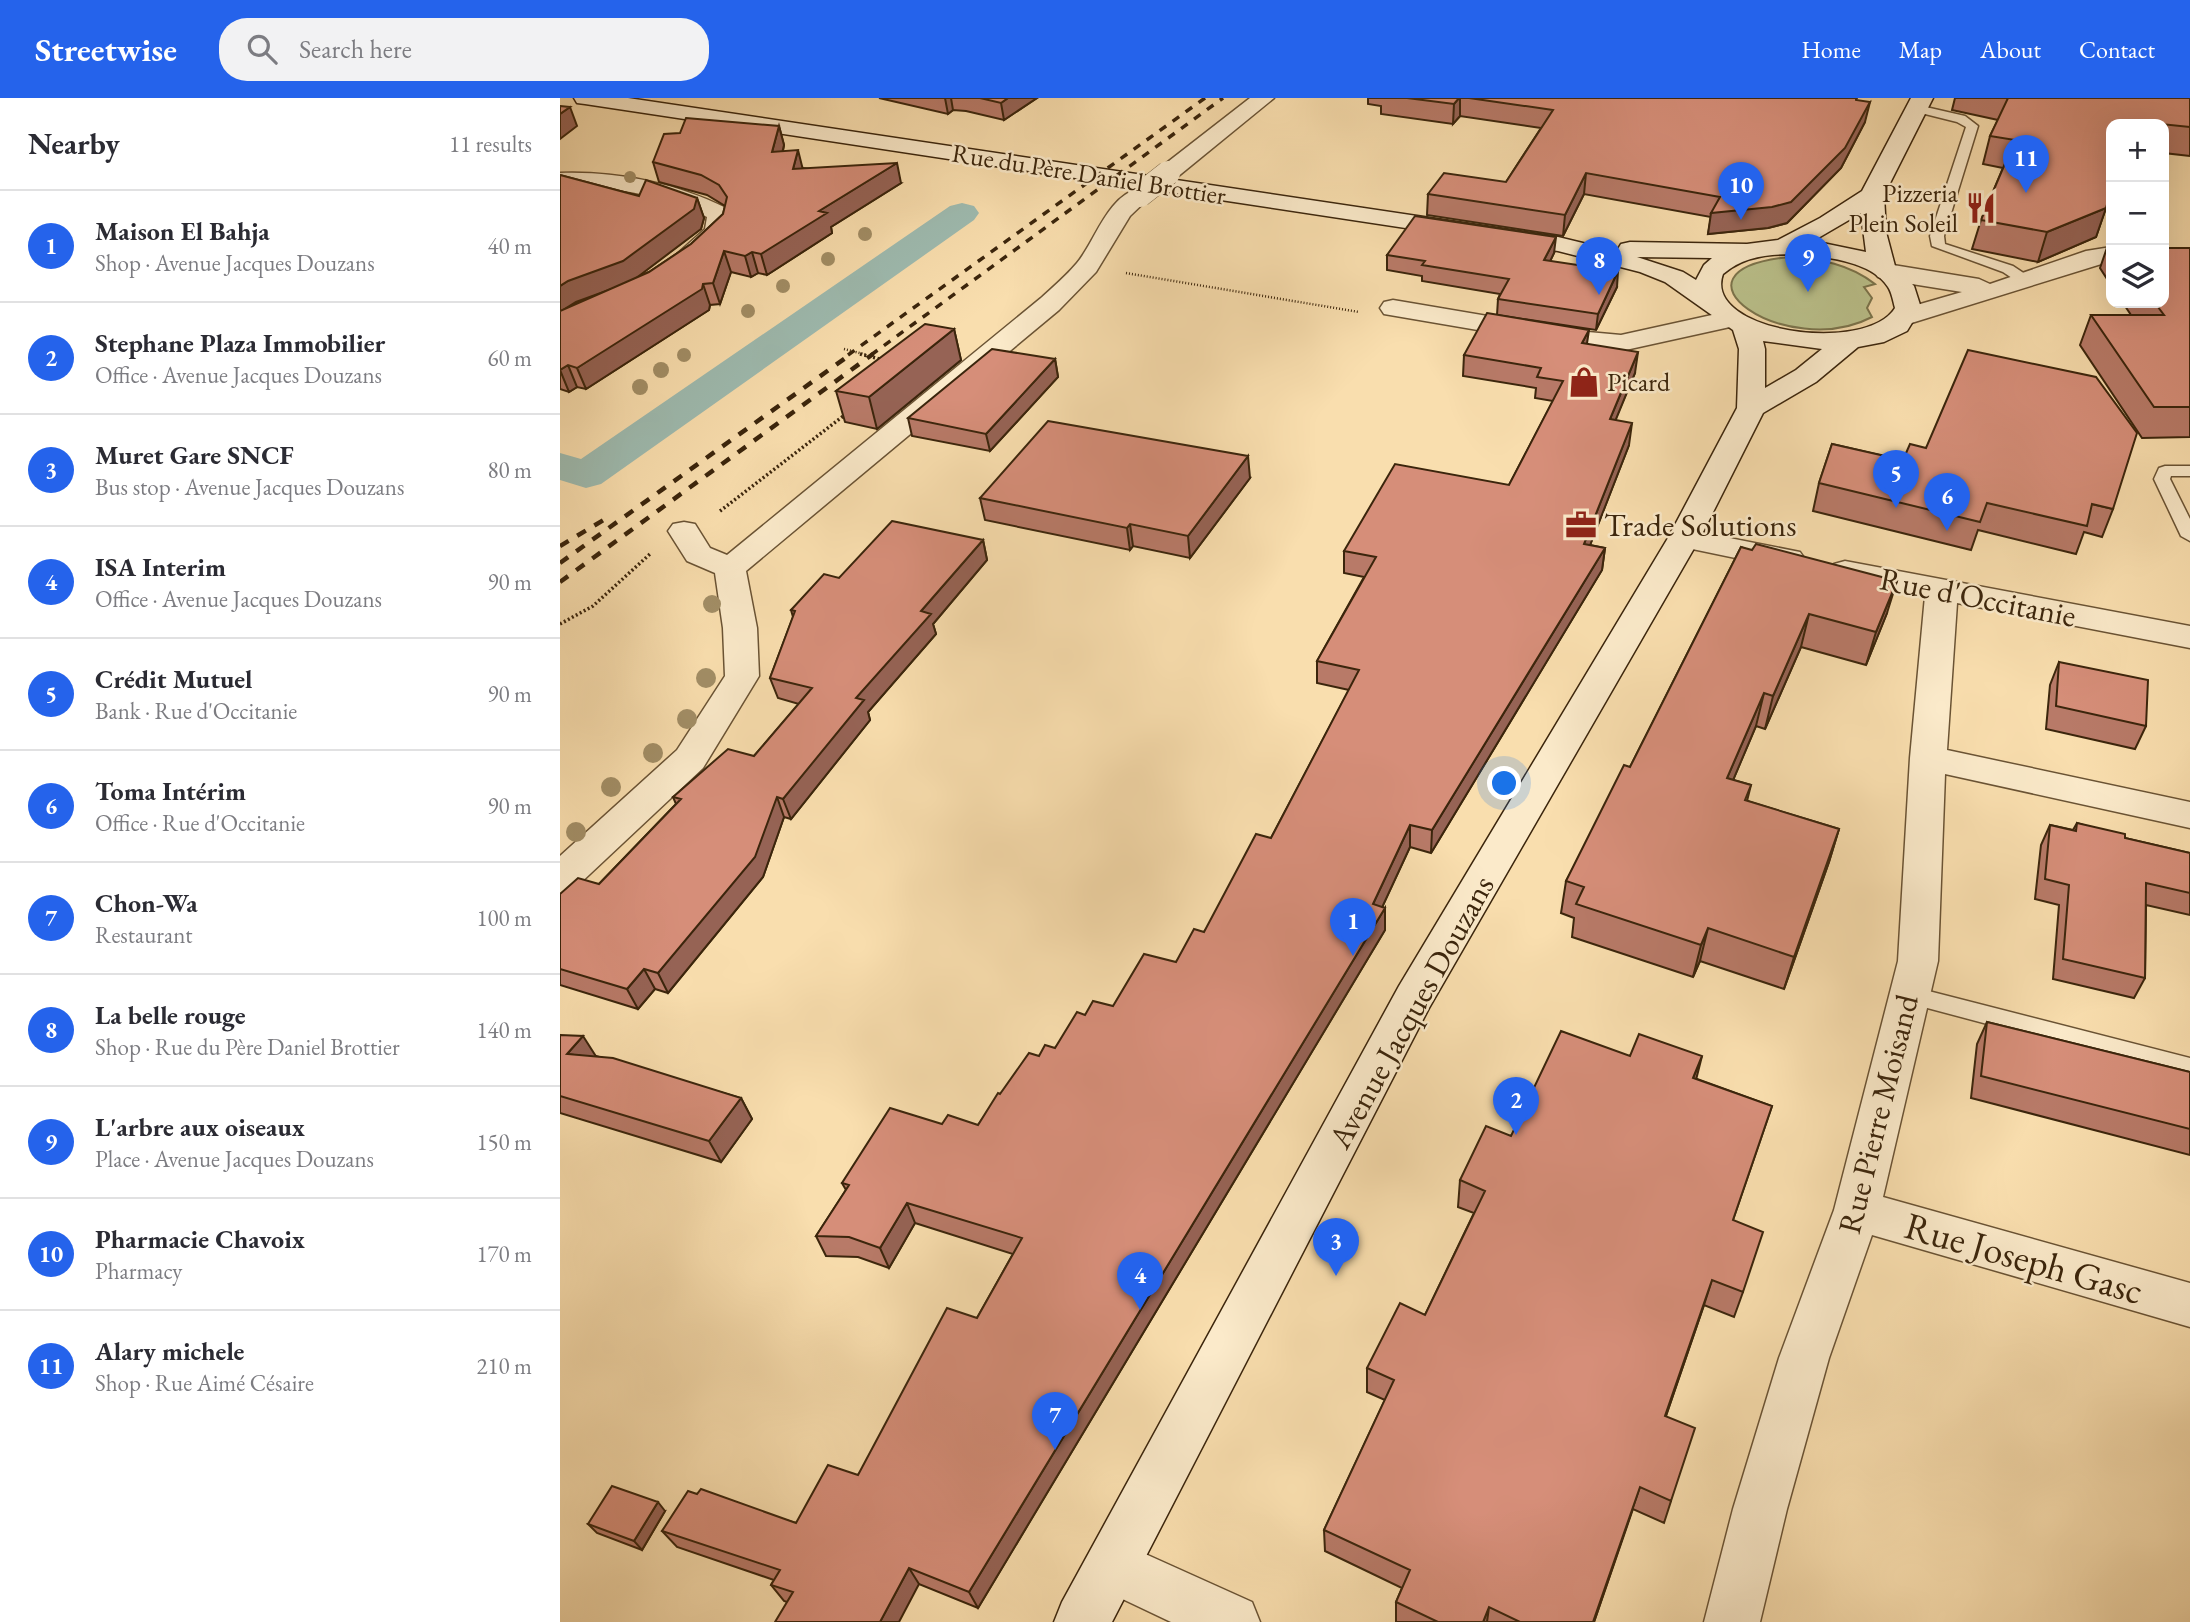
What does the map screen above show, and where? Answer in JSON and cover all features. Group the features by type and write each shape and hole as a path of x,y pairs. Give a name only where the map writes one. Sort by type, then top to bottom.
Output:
{"main road":[{"name":"Rue du Père Daniel Brottier","path":"585,98 1558,244 1662,251 1753,250"},
{"path":"730,568 1050,304 1087,267 1121,212 1263,98"},
{"path":"1783,247 1829,223 1872,195 1920,103"},
{"path":"560,180 606,180 697,204 718,214 721,220 719,228 712,236 669,269"},
{"path":"1872,195 1874,232 1885,271 1907,294 1909,306 1905,317"},
{"name":"Rue du Père Daniel Brottier","path":"1558,244 1649,267 1674,277 1711,301 1738,323"},
{"path":"1711,301 1707,290 1708,280 1723,262 1753,250 1783,247 1837,253 1867,262 1885,271 1954,285 1995,289"},
{"path":"1393,308 1577,339 1621,343 1738,323 1772,337 1802,342 1847,343 1884,334 1905,317 2106,255"},
{"name":"Avenue Jacques Douzans","path":"1082,1622 1414,998 1684,538 1751,408 1752,349 1738,323"},
{"path":"1751,408 1807,376 1847,343"},
{"path":"684,531 698,554 730,568"},
{"name":"Rue d'Occitanie","path":"1684,538 1942,591 2190,637"},
{"path":"560,879 690,759 742,676 740,628 730,568"},
{"name":"Rue Pierre Moisand","path":"1732,1622 1760,1509 1804,1358 1857,1210 1918,961 1928,758 1942,591"},
{"path":"1928,758 2190,815"},
{"name":"Rue Joseph Gasc","path":"1857,1210 2190,1305"},
{"path":"1112,1566 1232,1622"}],"lane":[{"path":"1920,103 1972,126 1937,236 1939,246 2008,269 2026,281"},
{"path":"2188,525 2162,479 2165,471 2190,471"},
{"path":"1909,995 2190,1068"}],"path":[{"path":"844,349 880,359"},
{"path":"560,624 593,606 664,543 684,531"}],"green space":[{"path":"1789,257 1834,264 1875,284 1864,287 1872,298 1867,308 1872,317 1838,328 1804,329 1773,321 1748,309 1734,294 1733,279 1750,265"}],"building":[{"path":"980,98 1008,98 1001,103"},
{"path":"1407,98 1459,98 1454,104"},
{"path":"1469,98 1856,98 1870,102 1845,148 1791,202 1772,207 1711,213 1720,197 1586,173 1565,215 1428,194 1444,173 1506,182 1553,110"},
{"path":"2008,98 2190,98 2190,127 2169,125 2169,119 2106,119 2106,208 2047,232 1981,220 2015,140 1990,136"},
{"path":"560,106 570,107 560,114"},
{"path":"686,118 779,126 772,152 798,150 793,169 897,163 819,211 827,213 761,254 752,252 745,256 724,251 713,283 703,284 702,289 577,368 568,365 560,370 560,311 649,272 691,244 723,214 727,197 719,185 701,175 653,162 664,134 680,133"},
{"path":"560,175 639,196 646,180 697,198 694,209 623,261 560,286"},
{"path":"1415,216 1556,237 1544,260 1618,271 1598,314 1498,299 1509,279 1422,265 1425,261 1387,255"},
{"path":"2169,248 2190,248 2190,407 2154,407 2091,315 2164,315 2159,308 2169,308"},
{"path":"1487,313 1589,330 1582,343 1638,352 1610,419 1632,423 1584,544 1605,548 1432,830 1410,825 1373,904 1385,908 969,1592 909,1568 880,1622 775,1622 793,1592 771,1585 780,1570 662,1531 688,1491 697,1494 701,1489 796,1523 828,1465 858,1475 947,1308 977,1318 1022,1238 907,1203 880,1248 849,1237 816,1236 849,1185 842,1183 890,1108 942,1124 948,1115 978,1125 998,1093 1000,1094 1029,1053 1039,1056 1045,1045 1055,1048 1077,1012 1085,1015 1093,1001 1113,1006 1144,954 1176,962 1194,929 1204,932 1256,834 1271,838 1359,670 1317,661 1376,557 1344,551 1395,464 1509,485 1563,381 1537,377 1541,368 1464,355"},
{"path":"925,324 954,329 869,397 836,391"},
{"path":"992,349 1055,359 986,434 908,418"},
{"path":"1968,350 2096,377 2137,433 2113,509 2092,504 2087,526 1987,503 1980,522 1819,483 1832,444 1903,460 1910,444 1926,448"},
{"path":"1048,421 1248,456 1188,536 1130,524 1127,528 980,498"},
{"path":"892,521 983,540 921,611 931,614 856,698 864,700 783,799 777,797 755,857 658,973 644,969 627,989 560,969 560,894 578,878 599,884 681,799 673,797 728,749 754,756 812,688 770,678 795,611 791,610 824,574 839,578"},
{"path":"1756,544 1897,581 1876,632 1809,614 1773,696 1764,693 1727,778 1751,785 1745,800 1839,829 1794,957 1708,928 1701,945 1576,904 1584,887 1566,881 1624,765 1630,767 1741,547 1752,550"},
{"path":"2059,662 2148,680 2146,726 2056,706"},
{"path":"2077,823 2125,834 2125,838 2190,853 2190,893 2146,883 2145,978 2063,959 2069,885 2045,879 2050,825 2076,831"},
{"path":"1987,1022 2190,1072 2190,1129 1981,1076"},
{"path":"1561,1031 1630,1056 1639,1034 1702,1056 1693,1078 1772,1106 1733,1220 1763,1232 1743,1292 1712,1280 1665,1416 1695,1428 1671,1501 1640,1487 1593,1622 1520,1622 1489,1607 1483,1622 1438,1622 1396,1602 1410,1570 1324,1530 1394,1380 1367,1368 1400,1303 1425,1315 1485,1191 1460,1180 1486,1126 1511,1136"},
{"path":"560,1035 583,1036 567,1054 613,1058 741,1098 709,1141 560,1096"},
{"path":"612,1486 658,1502 634,1541 588,1524"}],"waterway":[{"path":"560,466 586,475 962,213"}],"railway":[{"path":"848,355 1205,98"},
{"path":"871,355 1223,98"},
{"path":"560,563 851,354"},
{"path":"560,582 873,354"},
{"path":"560,546 607,518"}],"place":[{"name":"Alary michele","path":"2026,193"},
{"name":"Pizzeria Plein Soleil","path":"1981,208"},
{"name":"Pharmacie Chavoix","path":"1741,220"},
{"name":"L'arbre aux oiseaux","path":"1808,292"},
{"name":"La belle rouge","path":"1599,295"},
{"name":"Picard","path":"1584,382"},
{"name":"Crédit Mutuel","path":"1896,508"},
{"name":"Trade Solutions","path":"1581,525"},
{"name":"Toma Intérim","path":"1947,531"},
{"name":"Maison El Bahja","path":"1353,956"},
{"name":"Stephane Plaza Immobilier","path":"1516,1135"},
{"name":"Muret Gare SNCF","path":"1336,1276"},
{"name":"ISA Interim","path":"1140,1310"},
{"name":"Chon-Wa","path":"1055,1450"}]}
